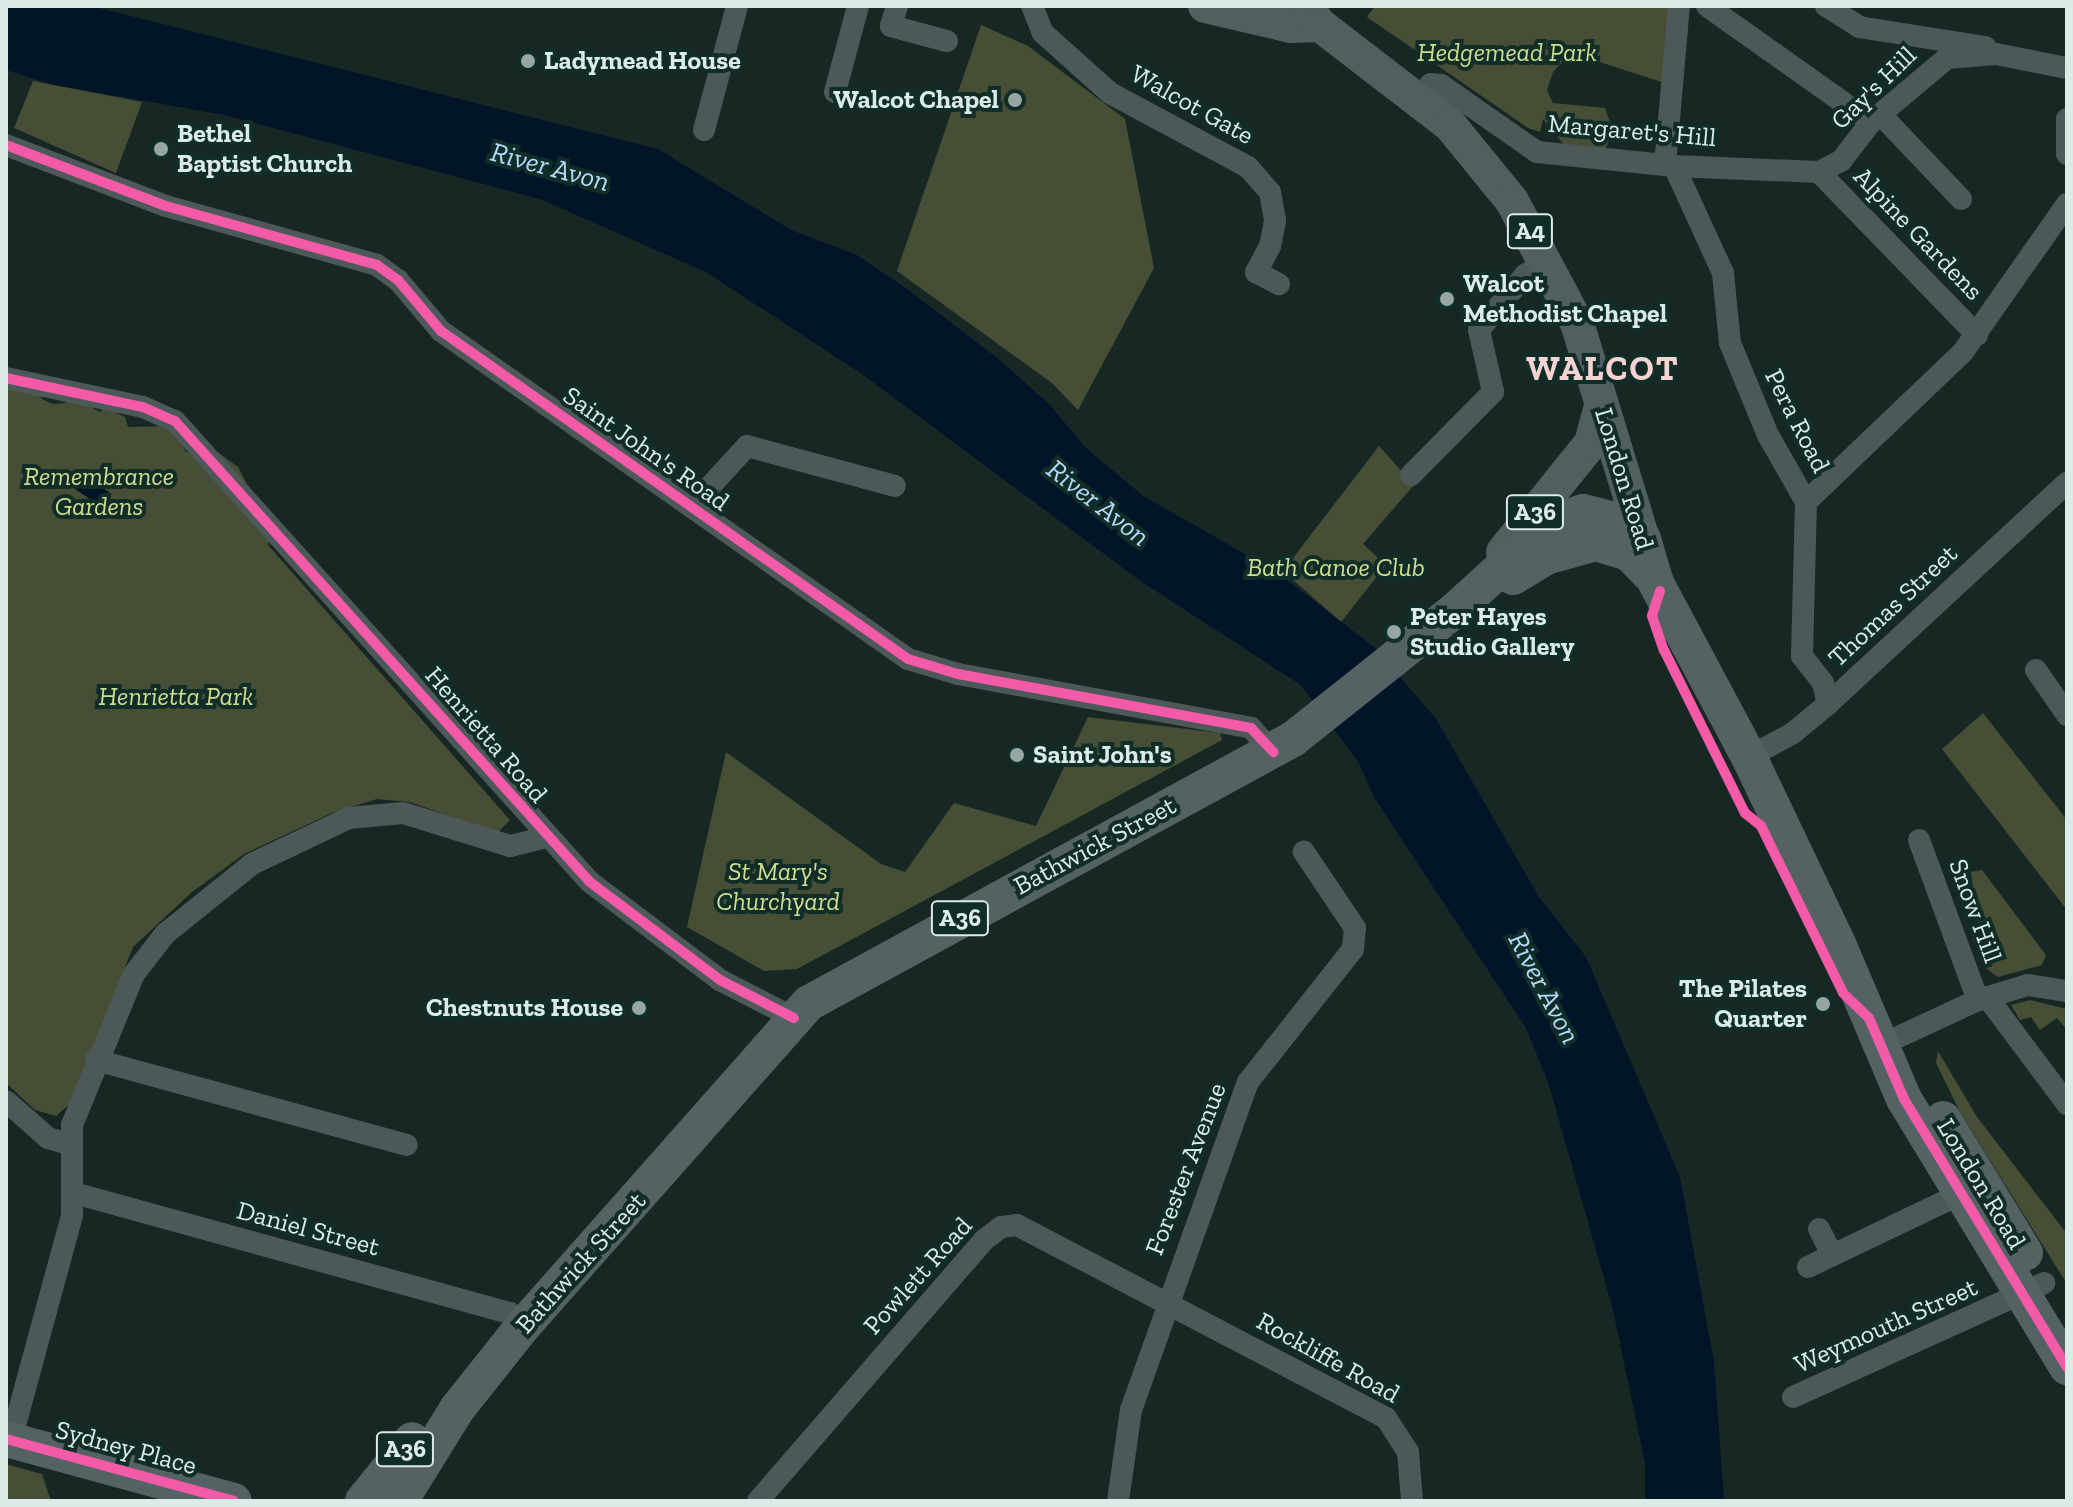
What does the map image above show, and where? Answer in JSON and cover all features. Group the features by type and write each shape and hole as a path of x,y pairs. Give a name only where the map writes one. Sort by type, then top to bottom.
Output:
{"highway":[{"name":"A36","path":"1454,611 1549,525 1583,512 1634,524"},
{"name":"A36","path":"1454,611 1546,557 1596,543 1634,524"},
{"name":"London Road","path":"1634,524 1656,583 1749,757 1839,946 1971,1189 2034,1289 2067,1367"},
{"name":"A36","path":"1596,543 1629,553 1656,583"},
{"name":"Bathwick Street","path":"377,1499 413,1438 457,1409 523,1326 794,1018 848,977 1273,752 1313,725 1454,611"},
{"name":"London Road","path":"2034,1289 2067,1321"},
{"name":"Sydney Place","path":"8,1439 234,1501"}],"main road":[{"path":"1205,6 1291,26 1313,15"},
{"name":"London Road","path":"1313,15 1418,97 1479,156 1548,261 1577,323 1634,524"},
{"name":"A36","path":"1454,611 1591,443 1601,405"}],"street":[{"path":"704,130 737,6"},
{"path":"835,92 858,6"},
{"path":"897,6 891,26 947,41"},
{"name":"Walcot Gate","path":"1032,6 1043,33 1110,93 1248,167 1270,192 1275,221 1270,246 1252,279 1279,284"},
{"path":"1670,166 1679,6"},
{"path":"1707,6 1876,118 1961,199"},
{"path":"1827,7 1859,27 1980,44 1996,54"},
{"name":"Gay's Hill","path":"1819,172 1841,161 1876,118 1947,58 1996,54 2067,68"},
{"name":"Margaret's Hill","path":"1418,97 1431,84 1441,85 1537,152 1670,166 1819,172"},
{"path":"2067,119 2067,154"},
{"name":"Saint John's Road","path":"6,145 166,206 377,265 398,280 441,331 908,659 958,674 1251,728 1273,752"},
{"name":"Pera Road","path":"1670,166 1723,273 1730,343 1741,371 1768,435 1806,502 1800,644 1807,666 1823,683 1828,704"},
{"name":"Alpine Gardens","path":"1819,172 1977,335"},
{"path":"1806,502 1977,335 2067,204"},
{"path":"1411,475 1493,392 1479,330 1525,275 1548,261"},
{"name":"Henrietta Road","path":"6,378 163,413 184,432 546,837 590,882 720,980 794,1018"},
{"path":"691,507 747,446 895,486"},
{"name":"Thomas Street","path":"1749,757 1793,733 1828,704 2067,483"},
{"path":"2036,670 2067,715"},
{"path":"8,1439 74,1193 69,1144 96,1060 134,974 165,934 221,884 320,830 385,811 497,844 525,845 546,837"},
{"name":"Snow Hill","path":"1919,840 1982,999"},
{"name":"Forester Avenue","path":"1118,1501 1131,1410 1166,1302 1248,1082 1353,949 1355,928 1304,852"},
{"name":"Snow Hill","path":"1889,1041 1982,999 2028,985 2067,991"},
{"path":"1982,999 2067,1104"},
{"path":"96,1060 407,1145"},
{"path":"6,1101 48,1138 69,1144"},
{"path":"1808,1267 1971,1189"},
{"name":"Daniel Street","path":"74,1193 510,1313 523,1326"},
{"name":"Powlett Road","path":"758,1501 984,1240 1001,1227 1017,1225 1166,1302"},
{"path":"1819,1229 1832,1255"},
{"name":"Weymouth Street","path":"1793,1397 2034,1289"},
{"name":"Rockliffe Road","path":"1166,1302 1386,1418 1408,1452 1412,1501"}],"green space":[{"name":"Hedgemead Park","path":"1375,6 1684,6 1665,83 1584,57 1562,62 1553,72 1547,90 1553,103 1605,108 1613,131 1605,150 1566,147 1543,119 1540,132 1528,128 1367,17"},
{"path":"981,25 1028,46 1125,119 1154,268 1078,410 1052,383 897,271"},
{"path":"33,81 142,102 116,173 14,128"},
{"name":"Henrietta Park","path":"6,383 36,388 42,399 53,404 65,403 73,395 99,412 106,408 125,417 128,427 169,426 183,433 185,451 204,457 219,453 238,467 272,533 268,545 510,820 497,833 410,802 377,799 332,813 244,854 192,892 133,947 72,1102 56,1116 35,1110 6,1083"},
{"name":"Bath Canoe Club","path":"1379,446 1414,485 1363,544 1386,565 1341,622 1283,571"},
{"path":"1983,713 2067,820 2067,910 1942,749"},
{"name":"St Mary's Churchyard","path":"1088,717 1220,733 1222,740 797,969 764,971 687,927 726,752 881,864 905,872 954,803 1036,826"},
{"path":"1982,870 2046,955 2042,965 1998,977 1983,966 1971,872"},
{"path":"2030,1000 2067,1009 2067,1030 2057,1018 2040,1030 2031,1017 2020,1020 2011,1005"},
{"path":"1938,1051 1977,1117 2067,1234 2067,1284 1960,1112 1936,1063"},
{"path":"6,1464 42,1474 51,1501 6,1501"}],"water":[{"name":"River Avon","path":"6,6 91,6 658,149 791,230 857,255 907,289 1001,361 1050,405 1085,447 1143,496 1277,572 1375,648 1436,719 1539,897 1586,957 1680,1177 1714,1362 1724,1501 1645,1501 1645,1463 1613,1310 1548,1082 1526,1028 1374,797 1359,763 1301,685 1142,582 859,372 706,272 540,199 225,115 54,85 6,70"},
{"path":"84,476 109,492 100,506 75,489"}],"cycle path":[{"path":"6,145 166,206 377,265 398,280 441,331 908,659 958,674 1251,728 1273,752"},
{"path":"6,378 143,407 175,421 590,882 720,980 794,1018"},
{"path":"1660,591 1652,616 1664,650 1745,813 1761,826 1843,993 1869,1018 1904,1099 2067,1367"},
{"path":"6,1439 234,1501"}],"place":[{"name":"Ladymead House","path":"528,61"},
{"name":"Walcot Chapel","path":"1015,100"},
{"name":"Bethel Baptist Church","path":"161,149"},
{"name":"Walcot Methodist Chapel","path":"1447,299"},
{"name":"Peter Hayes Studio Gallery","path":"1394,632"},
{"name":"Saint John's","path":"1017,755"},
{"name":"The Pilates Quarter","path":"1823,1004"},
{"name":"Chestnuts House","path":"639,1008"}],"district":[{"name":"WALCOT","path":"1603,369"}],"park label":[{"name":"Remembrance Gardens","path":"99,492"}]}
